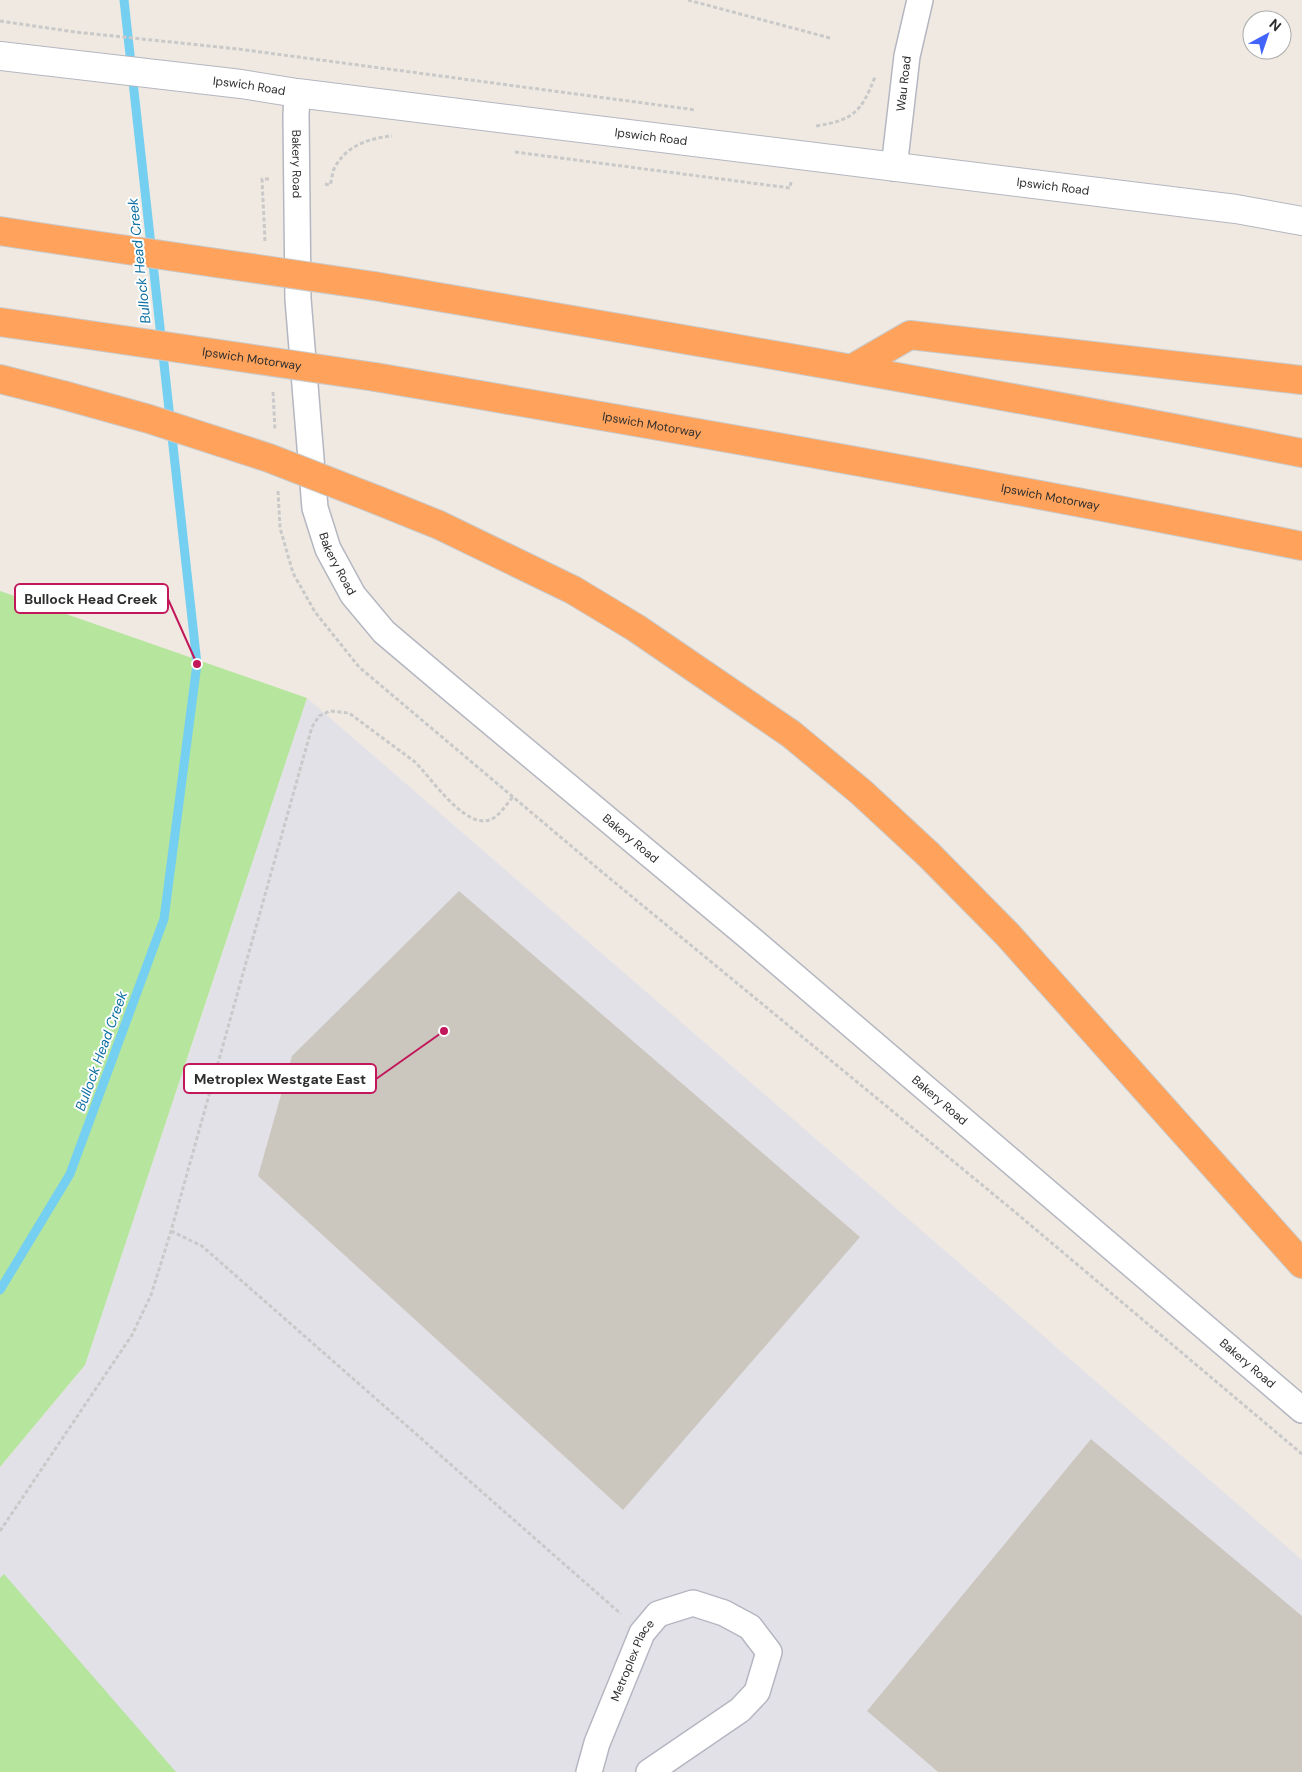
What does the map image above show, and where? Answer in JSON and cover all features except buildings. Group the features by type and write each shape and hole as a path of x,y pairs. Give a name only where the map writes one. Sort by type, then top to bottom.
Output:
{"highway":[{"path":"0,231 374,286 853,368 1101,413 1302,453"},
{"name":"Ipswich Motorway","path":"0,322 375,377 763,444 1130,511 1302,546"},
{"path":"853,368 910,334 1302,380"},
{"path":"0,379 149,419 269,458 439,524 573,590 644,634 791,734 861,792 929,855 1008,935 1302,1264"}],"street":[{"name":"Wau Road","path":"894,168 900,102 907,56 920,0"},
{"name":"Ipswich Road","path":"0,56 241,84 298,93 894,168 1236,209 1302,221"},
{"name":"Bakery Road","path":"298,93 296,116 298,299 316,508 328,549 354,595 384,632 751,939 1302,1410"},
{"name":"Metroplex Place","path":"589,1772 597,1742 642,1633 658,1614 692,1603 724,1613 750,1627 769,1652 757,1692 740,1710 649,1772"}],"path":[{"path":"688,0 830,38"},
{"path":"0,21 75,32 238,49 700,111"},
{"path":"808,125 817,126 843,120 856,112 866,100 876,75"},
{"path":"296,180 330,185 334,169 347,152 362,143 378,137 393,136"},
{"path":"512,151 790,188 792,180"},
{"path":"0,1530 132,1335 151,1295 171,1231 312,727 319,716 330,711 349,712 415,762 424,770 438,790 456,807 476,819 488,820 494,818 514,796"},
{"path":"171,1231 202,1246 642,1633"}],"shaded area":[{"path":"307,698 1302,1560 1302,1772 0,1772 0,1467 85,1365"}],"green space":[{"path":"0,591 307,698 85,1365 0,1467"},
{"path":"4,1574 176,1772 0,1772 0,1578"}],"waterway":[{"name":"Bullock Head Creek","path":"0,1290 70,1174 164,919 197,664 124,0"}],"place":[{"name":"Bullock Head Creek","path":"197,664"},
{"name":"Metroplex Westgate East","path":"444,1031"}]}
